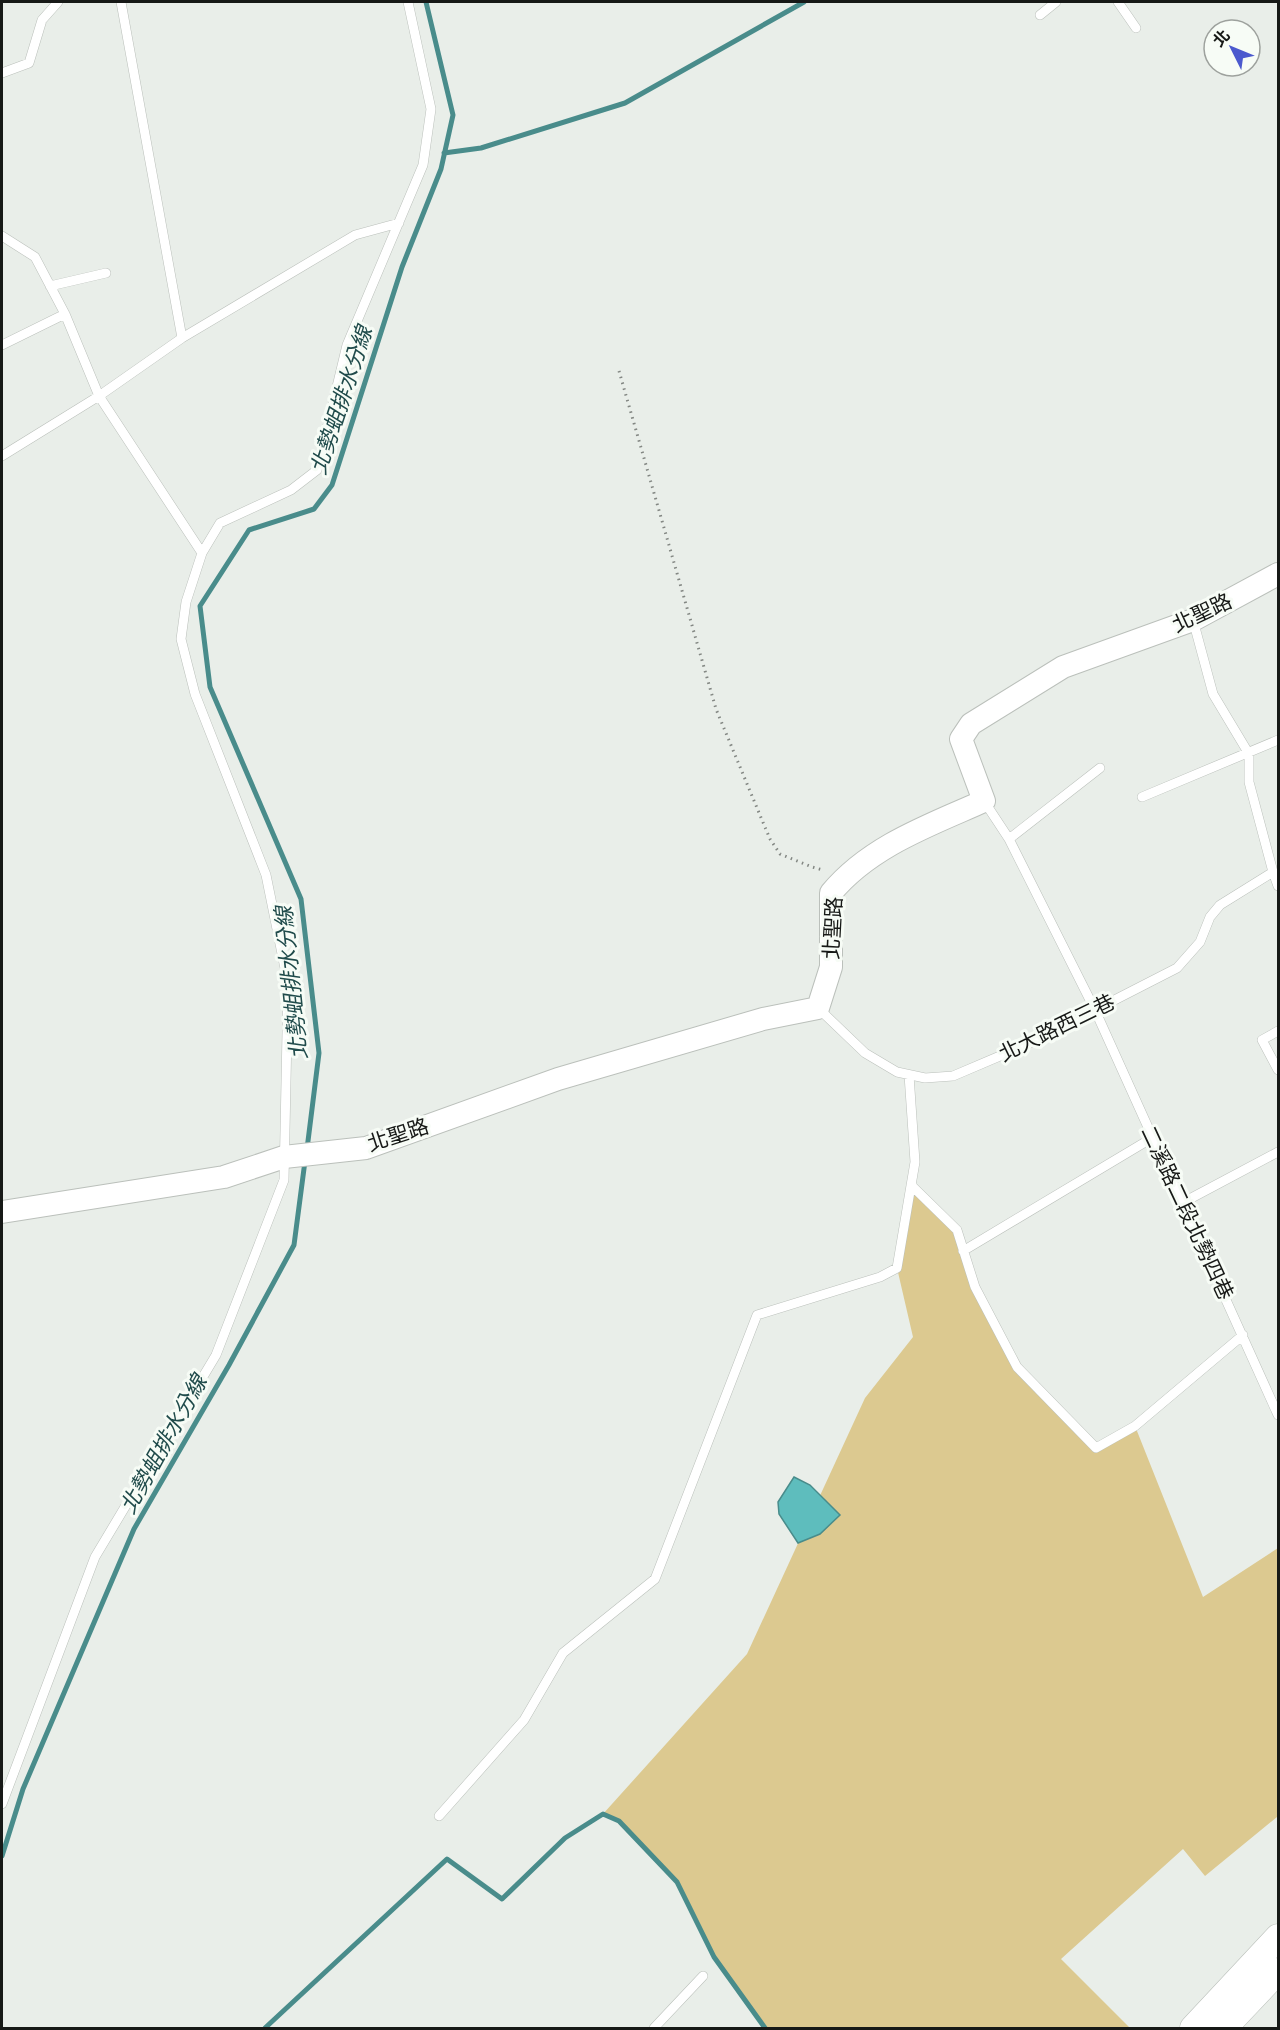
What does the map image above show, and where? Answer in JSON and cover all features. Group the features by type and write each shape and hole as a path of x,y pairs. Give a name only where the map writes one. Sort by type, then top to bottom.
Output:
{"main road":[{"path":"1193,2028 1278,1937"},
{"path":"1224,2028 1278,1971"}],"street":[{"name":"北聖路","path":"2,1212 224,1177 299,1155 366,1148 558,1079 763,1019 818,1008 831,967 831,893 846,875 906,834 984,801 961,739 971,724 1063,667 1193,620 1278,574"}],"lane":[{"path":"2,73 29,63 42,20 58,2"},
{"path":"122,2 182,338"},
{"path":"2,1804 95,1557 216,1355 284,1180 299,1155 288,983 266,875 195,694 181,639 186,602 202,553 220,523 291,490 317,470 347,345 423,165 431,109 408,2"},
{"path":"1040,15 1056,2"},
{"path":"1118,2 1136,28"},
{"path":"2,456 99,396 182,338 355,235 399,223"},
{"path":"2,236 35,257 65,314 99,396 202,553"},
{"path":"50,286 106,273"},
{"path":"2,345 65,314"},
{"path":"1193,620 1213,694 1249,754 1249,782 1278,885"},
{"path":"1142,796 1249,754 1278,740"},
{"path":"1009,840 1100,768"},
{"name":"二溪路二段北勢四巷","path":"984,801 1009,840 1095,1010 1278,1415"},
{"name":"北大路西三巷","path":"818,1008 865,1053 897,1072 924,1078 953,1076 1075,1024 1095,1010 1177,968 1200,942 1210,917 1220,905 1273,872"},
{"path":"1278,1031 1262,1040 1278,1070"},
{"path":"439,1816 524,1720 564,1653 655,1579 757,1315 880,1277 897,1268 915,1162 909,1075"},
{"path":"963,1251 1152,1138"},
{"path":"1182,1203 1278,1152"},
{"path":"911,1185 957,1230 975,1287 1017,1366 1096,1448 1135,1426 1243,1335"},
{"path":"654,2028 703,1976"}],"path":[{"path":"619,371 716,709 770,839 780,854 812,867 846,875"}],"shaded area":[{"path":"911,1185 957,1230 975,1287 1017,1367 1096,1448 1135,1426 1203,1597 1278,1548 1277,1817 1205,1876 1183,1849 1061,1959 1130,2028 765,2028 714,1957 677,1882 619,1821 603,1814 747,1654 865,1398 913,1337 897,1268"}],"water":[{"path":"794,1477 810,1485 840,1515 820,1534 798,1543 779,1514 778,1502"}],"waterway":[{"name":"北勢蛆排水分線","path":"307,1149 319,1053 301,899 210,687 200,606 249,530 314,509 332,485 402,267 441,169 453,115 426,2"},
{"path":"444,153 481,148 625,103 804,2"},
{"name":"北勢蛆排水分線","path":"2,1856 23,1789 134,1529 229,1365 294,1245 305,1161"},
{"path":"265,2028 447,1859 502,1899 565,1838 603,1814 619,1821 677,1882 714,1957 765,2028"}]}
